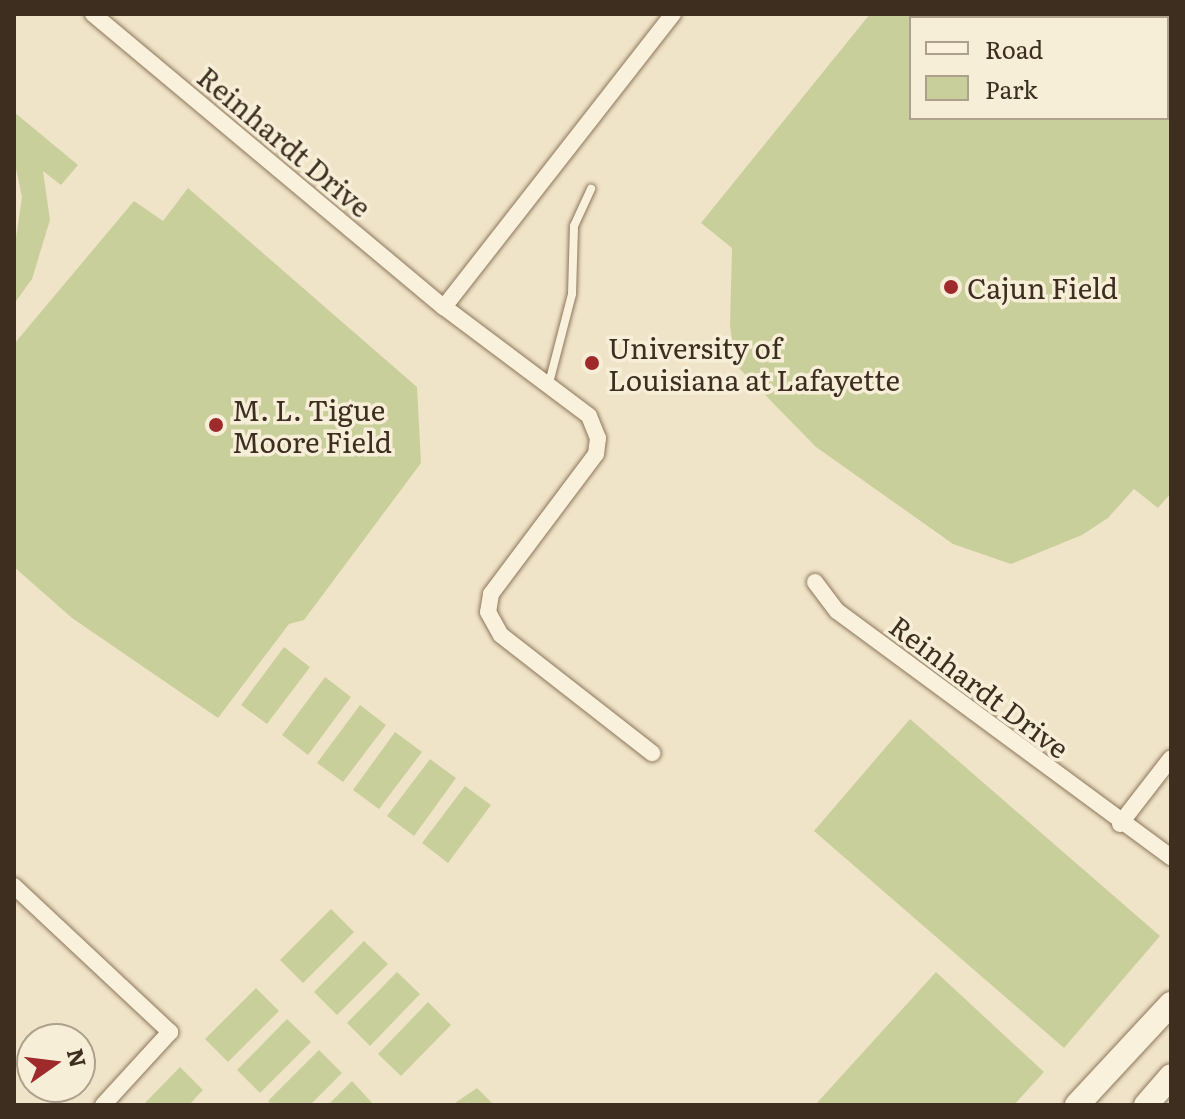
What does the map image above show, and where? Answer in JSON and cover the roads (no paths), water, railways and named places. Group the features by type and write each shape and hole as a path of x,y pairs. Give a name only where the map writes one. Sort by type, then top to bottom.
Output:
{"street":[{"name":"Reinhardt Drive","path":"93,14 444,307 589,416 598,438 596,454 491,594 488,612 501,635 652,753"},
{"path":"444,307 673,14"},
{"name":"Reinhardt Drive","path":"815,582 837,611 1120,824 1171,857"},
{"path":"1120,824 1171,758"},
{"path":"14,886 170,1032 103,1105"},
{"path":"1077,1105 1171,1004"},
{"path":"1146,1105 1171,1076"}],"lane":[{"path":"549,383 572,294 574,226 591,189"}],"place":[{"name":"Cajun Field","path":"951,287"},
{"name":"University of Louisiana at Lafayette","path":"592,363"},
{"name":"M. L. Tigue Moore Field","path":"216,425"}]}
